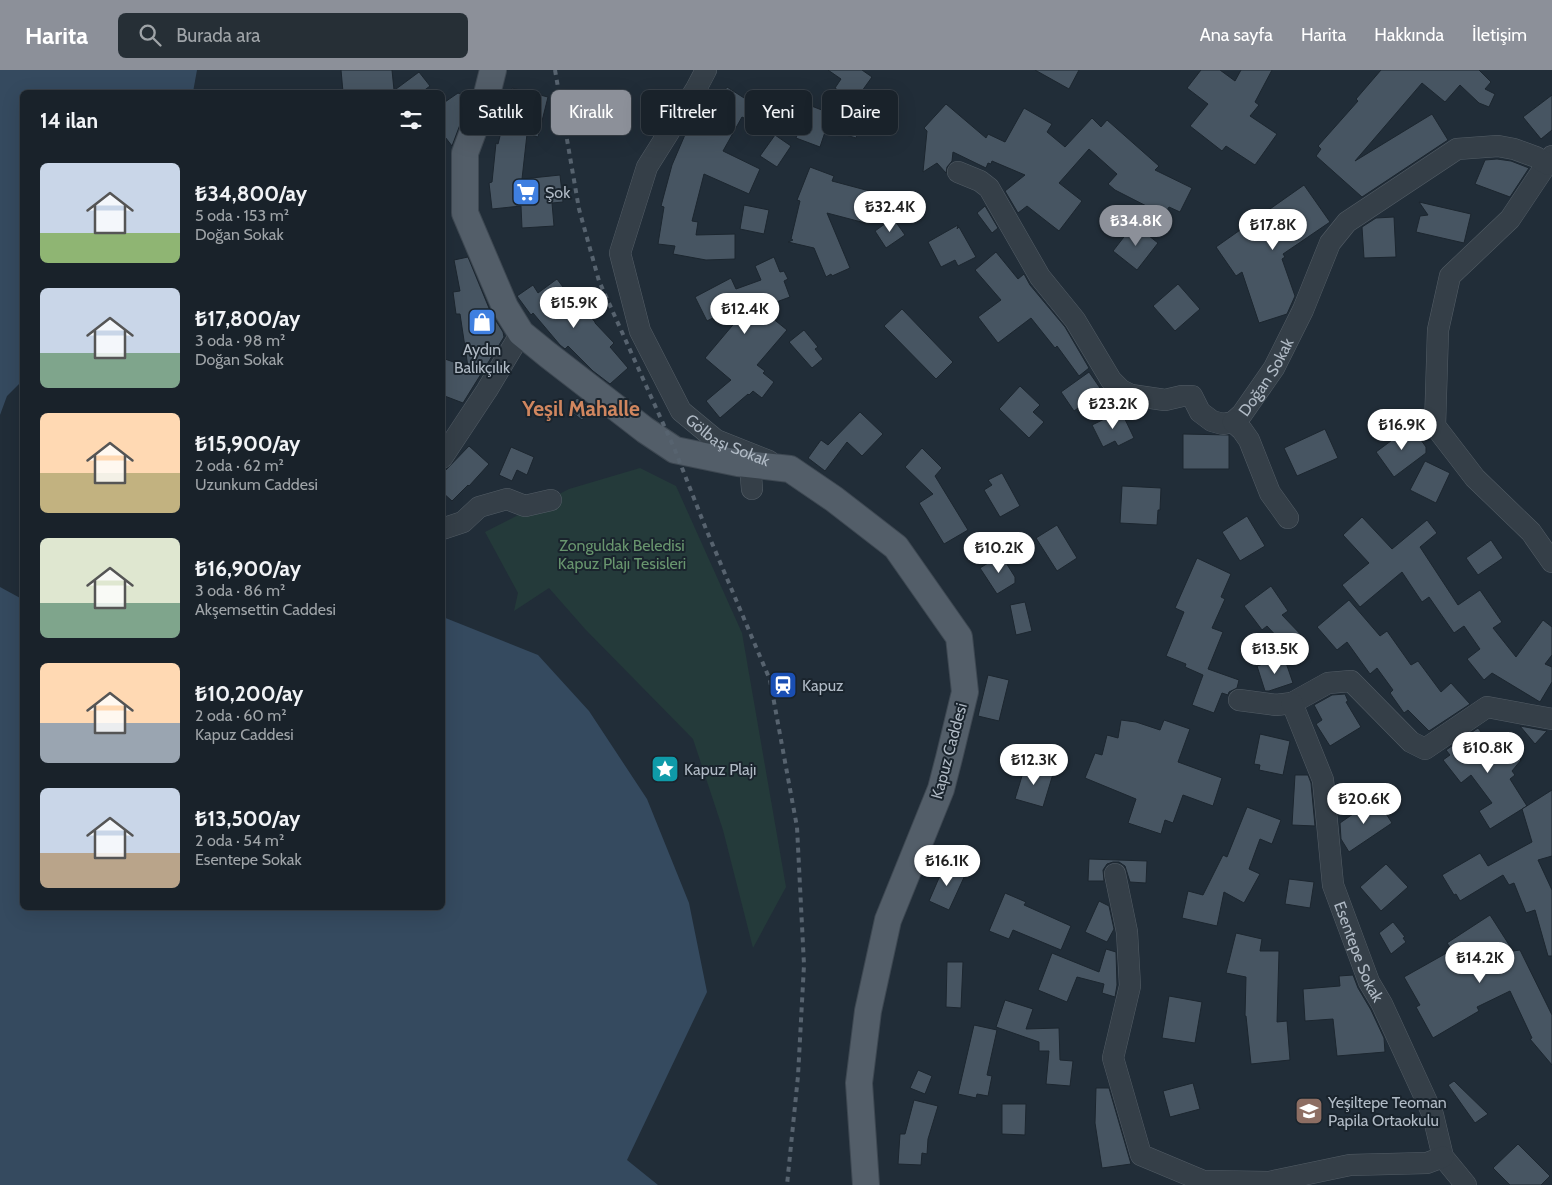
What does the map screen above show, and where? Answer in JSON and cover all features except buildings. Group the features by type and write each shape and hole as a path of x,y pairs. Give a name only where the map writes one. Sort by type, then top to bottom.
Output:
{"main road":[{"path":"493,70 487,94 465,153 465,213 505,307 521,333 645,430 675,450 751,477 790,470"},
{"name":"Kapuz Caddesi","path":"790,470 834,499 896,547 959,637 965,692 941,789 888,920 868,1011 860,1083 866,1185"}],"street":[{"name":"Gölbaşı Sokak","path":"706,70 647,167 620,253 640,331 681,411 716,440 790,470"},
{"name":"Doğan Sokak","path":"958,172 980,181 989,188 1040,277 1075,320 1111,380 1121,390 1131,395 1165,400 1192,396 1200,412 1212,421 1224,424 1233,422 1242,414 1274,368 1304,310 1330,243 1347,222 1457,149 1498,146 1549,160"},
{"path":"1549,160 1510,219 1450,276 1438,330 1435,426 1475,478 1531,532 1552,562"},
{"path":"445,454 488,390 521,333"},
{"path":"1233,422 1242,430 1248,440 1270,493 1288,518"},
{"path":"445,528 463,522 480,507 507,499 525,506 551,500"},
{"path":"1239,700 1276,704 1292,703 1328,683 1351,681 1411,742 1425,749 1487,707 1552,719"},
{"name":"Esentepe Sokak","path":"1292,703 1323,780 1333,885 1369,982 1382,1004 1433,1115 1443,1157 1466,1185"},
{"path":"1115,874 1127,932 1130,986 1112,1058 1141,1155 1203,1181 1269,1184 1350,1165 1427,1163 1443,1157"}],"green space":[{"name":"Zonguldak Beledisi Kapuz Plajı Tesisleri","path":"640,468 676,486 742,633 786,887 753,948 723,830 693,739 585,629 549,588 514,611 518,593 485,532 569,489"}],"water":[{"path":"0,70 197,70 193,90 20,90 20,383 7,396 0,415"},
{"path":"0,587 20,598 20,910 445,910 445,618 538,655 589,711 647,799 689,903 707,992 627,1160 658,1185 0,1185"}],"railway":[{"path":"555,70 579,209 599,281 675,450 706,529 770,680 797,827 804,965 798,1076 787,1185"}],"place":[{"name":"Şok","path":"526,192"},
{"name":"Aydın Balıkçılık","path":"482,322"},
{"name":"Kapuz","path":"783,685"},
{"name":"Kapuz Plajı","path":"665,769"},
{"name":"Yeşiltepe Teoman Papila Ortaokulu","path":"1309,1111"}],"district":[{"name":"Yeşil Mahalle","path":"581,408"}]}
